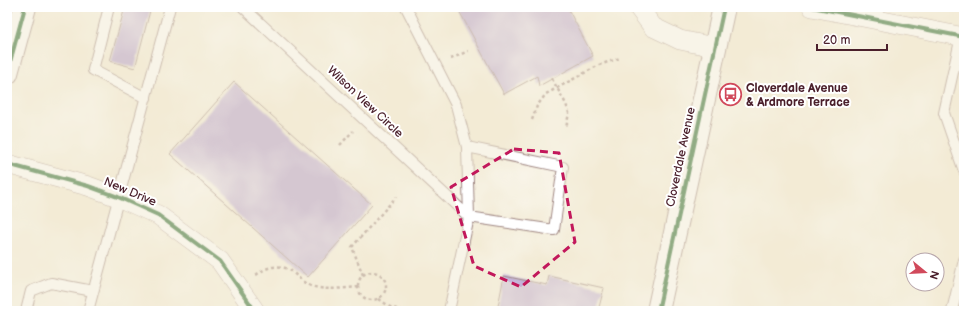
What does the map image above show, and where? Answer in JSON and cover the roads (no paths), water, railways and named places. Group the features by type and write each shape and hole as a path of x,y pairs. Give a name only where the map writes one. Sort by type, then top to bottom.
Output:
{"street":[{"path":"7,73 25,7"},
{"path":"638,7 653,27 680,40 714,47"},
{"name":"Cloverdale Avenue","path":"658,311 714,47 724,7"},
{"path":"812,7 963,36"},
{"name":"New Drive","path":"7,164 88,186 118,197 158,215 220,261 255,311"}],"lane":[{"path":"109,7 93,70 146,98"},
{"path":"88,311 170,7"},
{"name":"Wilson View Circle","path":"243,7 469,217"},
{"path":"406,7 456,105 467,147 469,217 449,311"},
{"path":"963,36 944,113 964,171"},
{"path":"467,147 563,167 554,230 469,217"},
{"path":"952,311 964,260"},
{"path":"26,311 31,291 51,283 93,291"}],"place":[{"name":"Cloverdale Avenue & Ardmore Terrace","path":"731,95"}]}
